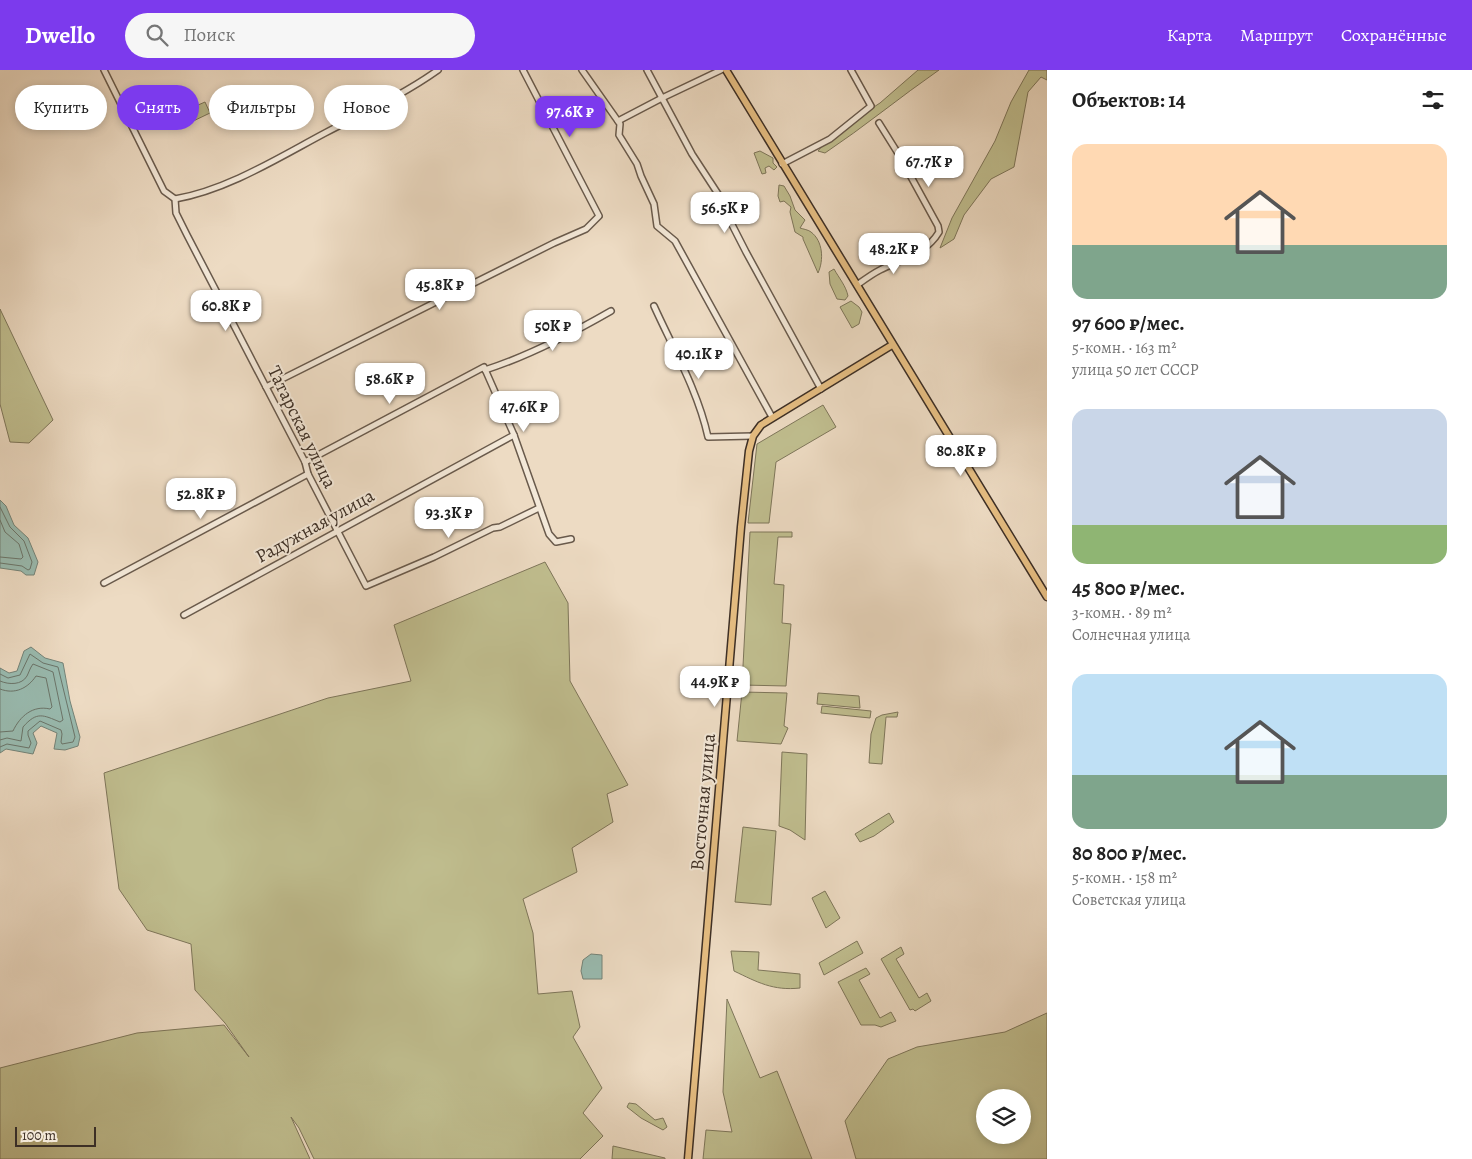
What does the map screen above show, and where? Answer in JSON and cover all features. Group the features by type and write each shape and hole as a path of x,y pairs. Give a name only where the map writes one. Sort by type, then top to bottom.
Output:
{"main road":[{"path":"726,70 1047,597"},
{"path":"753,436 760,425 772,417 892,345"},
{"name":"Восточная улица","path":"688,1159 741,527 749,451 753,436"}],"street":[{"name":"Татарская улица","path":"104,70 164,191 175,200 176,213 186,235 305,462 308,474 366,586 434,557 539,508"},
{"path":"175,200 202,194 259,168 413,88 438,70"},
{"path":"266,387 554,243 586,229 599,216 524,70"},
{"path":"582,70 584,75 593,83 596,92 620,124 619,135 637,164 654,204 657,226 675,241 772,417"},
{"path":"647,70 692,154 722,200 724,209 746,252 821,389"},
{"path":"618,121 721,70"},
{"path":"782,164 830,140 871,106 851,70"},
{"path":"857,285 880,270 922,250 939,232 938,226 899,155 879,123"},
{"path":"654,306 693,391 704,419 708,437 753,436"},
{"path":"305,462 485,368 511,362 611,311"},
{"path":"485,368 514,435 549,534 556,542 571,539"},
{"name":"Радужная улица","path":"184,615 514,435"},
{"path":"104,583 308,474"}],"shaded area":[{"path":"918,70 939,70 825,153 818,151 831,135 880,103"},
{"path":"1029,70 1047,70 1047,80 1041,77 1028,92 1014,167 991,179 964,215 954,239 940,248 952,218 995,141 1011,102"},
{"path":"205,102 209,113 199,118 199,105"},
{"path":"760,151 773,158 773,163 777,167 774,170 769,166 765,168 766,173 762,174 754,153"},
{"path":"779,185 784,186 795,210 805,220 800,228 810,231 818,240 822,257 818,273 803,237 795,232 790,212 791,207 784,201 780,202 778,196"},
{"path":"834,269 847,292 848,296 845,300 837,299 830,284 829,272"},
{"path":"851,301 862,312 859,324 852,328 840,307"},
{"path":"0,309 53,420 29,443 10,442 0,404"},
{"path":"823,405 836,427 776,462 769,523 748,523 757,444"},
{"path":"750,532 792,532 792,537 778,537 774,584 784,585 782,623 791,624 786,686 742,685"},
{"path":"545,562 568,603 570,681 628,785 607,794 613,822 572,848 577,872 523,899 533,933 538,994 572,991 580,1027 573,1037 602,1088 583,1113 603,1136 580,1159 314,1159 299,1128 291,1117 310,1159 0,1159 0,1068 137,1033 224,1025 249,1057 225,1023 195,990 191,944 147,930 119,889 104,773 328,698 411,681 394,625"},
{"path":"742,692 787,693 784,726 788,728 781,744 737,741"},
{"path":"818,693 859,696 860,708 817,704"},
{"path":"822,706 871,711 870,718 821,713"},
{"path":"898,712 897,717 886,717 882,764 869,763 871,734 876,718"},
{"path":"782,752 807,754 805,840 790,830 779,826"},
{"path":"889,813 894,822 874,836 860,842 855,834"},
{"path":"743,827 776,831 771,905 735,902"},
{"path":"825,891 840,918 826,928 812,898"},
{"path":"857,941 863,953 824,975 819,963"},
{"path":"901,947 904,954 896,959 919,998 927,993 931,1001 915,1011 913,1009 910,1010 881,959"},
{"path":"731,951 759,952 758,970 800,974 800,988 773,987 734,971"},
{"path":"866,968 870,974 859,980 880,1018 891,1012 896,1021 881,1027 861,1025 838,982"},
{"path":"727,999 760,1078 777,1071 812,1159 703,1159 706,1130 732,1132 723,1092"},
{"path":"1047,1013 1047,1159 856,1159 845,1121 888,1059 917,1047 1005,1032"},
{"path":"629,1103 636,1104 655,1120 663,1118 667,1127 663,1130 641,1118 627,1107"},
{"path":"613,1146 665,1158 665,1159 612,1159"}],"water":[{"path":"0,500 6,506 14,525 28,538 38,562 34,575 26,575 21,571 0,568"},
{"path":"31,647 45,658 63,663 70,701 80,737 78,746 65,750 54,749 57,733 41,726 33,733 37,743 33,754 6,749 0,753 0,668 9,673 17,671 24,651"},
{"path":"591,954 602,955 602,979 583,979 581,971 583,960"}]}
